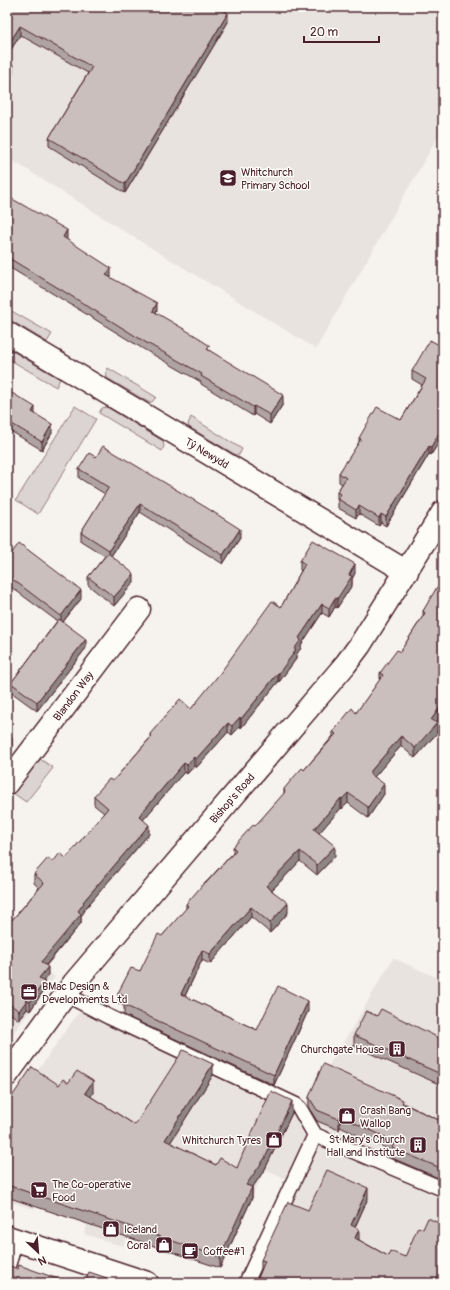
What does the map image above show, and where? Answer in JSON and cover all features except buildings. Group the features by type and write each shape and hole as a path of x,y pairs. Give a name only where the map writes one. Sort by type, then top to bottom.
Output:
{"street":[{"name":"Tŷ Newydd","path":"7,333 407,572"},
{"name":"Bishop's Road","path":"7,1075 65,994 345,665 360,645 407,572 443,512"},
{"name":"Blandon Way","path":"7,783 139,609"},
{"path":"11,1239 147,1283"}],"lane":[{"path":"65,994 109,1017 296,1105 300,1109 315,1135 443,1190"},
{"path":"246,1283 315,1135"},
{"path":"7,1269 11,1239"}],"shaded area":[{"name":"Whitchurch Primary School","path":"7,7 443,7 443,128 316,349 135,238 7,157"},
{"path":"8,309 52,334 47,342 7,318"},
{"path":"7,348 60,379 56,387 7,358"},
{"path":"108,368 156,397 152,402 148,402 107,378 106,372"},
{"path":"75,406 96,419 38,514 16,500"},
{"path":"107,407 163,441 164,446 162,451 99,413 102,408"},
{"path":"191,417 242,449 239,455 236,455 189,427 188,424"},
{"path":"39,758 53,768 26,802 13,793"},
{"path":"7,941 55,977 7,1042"},
{"path":"393,958 443,980 443,1129 403,1111 383,1155 317,1125 304,1105 351,1030"},
{"path":"81,1009 294,1109 293,1111 305,1137 286,1179 265,1170 264,1171 220,1268 127,1237 123,1246 115,1244 84,1234 87,1224 35,1206 34,1209 7,1201 7,1114"},
{"path":"319,1146 443,1194 443,1283 260,1283 288,1212"}],"place":[{"name":"Whitchurch Primary School","path":"228,178"},
{"name":"BMac Design & Developments Ltd","path":"29,992"},
{"name":"Churchgate House","path":"397,1049"},
{"name":"Crash Bang Wallop","path":"347,1116"},
{"name":"Whitchurch Tyres","path":"274,1140"},
{"name":"St Mary's Church Hall and Institute","path":"418,1145"},
{"name":"The Co-operative Food","path":"39,1190"},
{"name":"Iceland","path":"111,1229"},
{"name":"Coral","path":"164,1245"},
{"name":"Coffee#1","path":"190,1251"}]}
